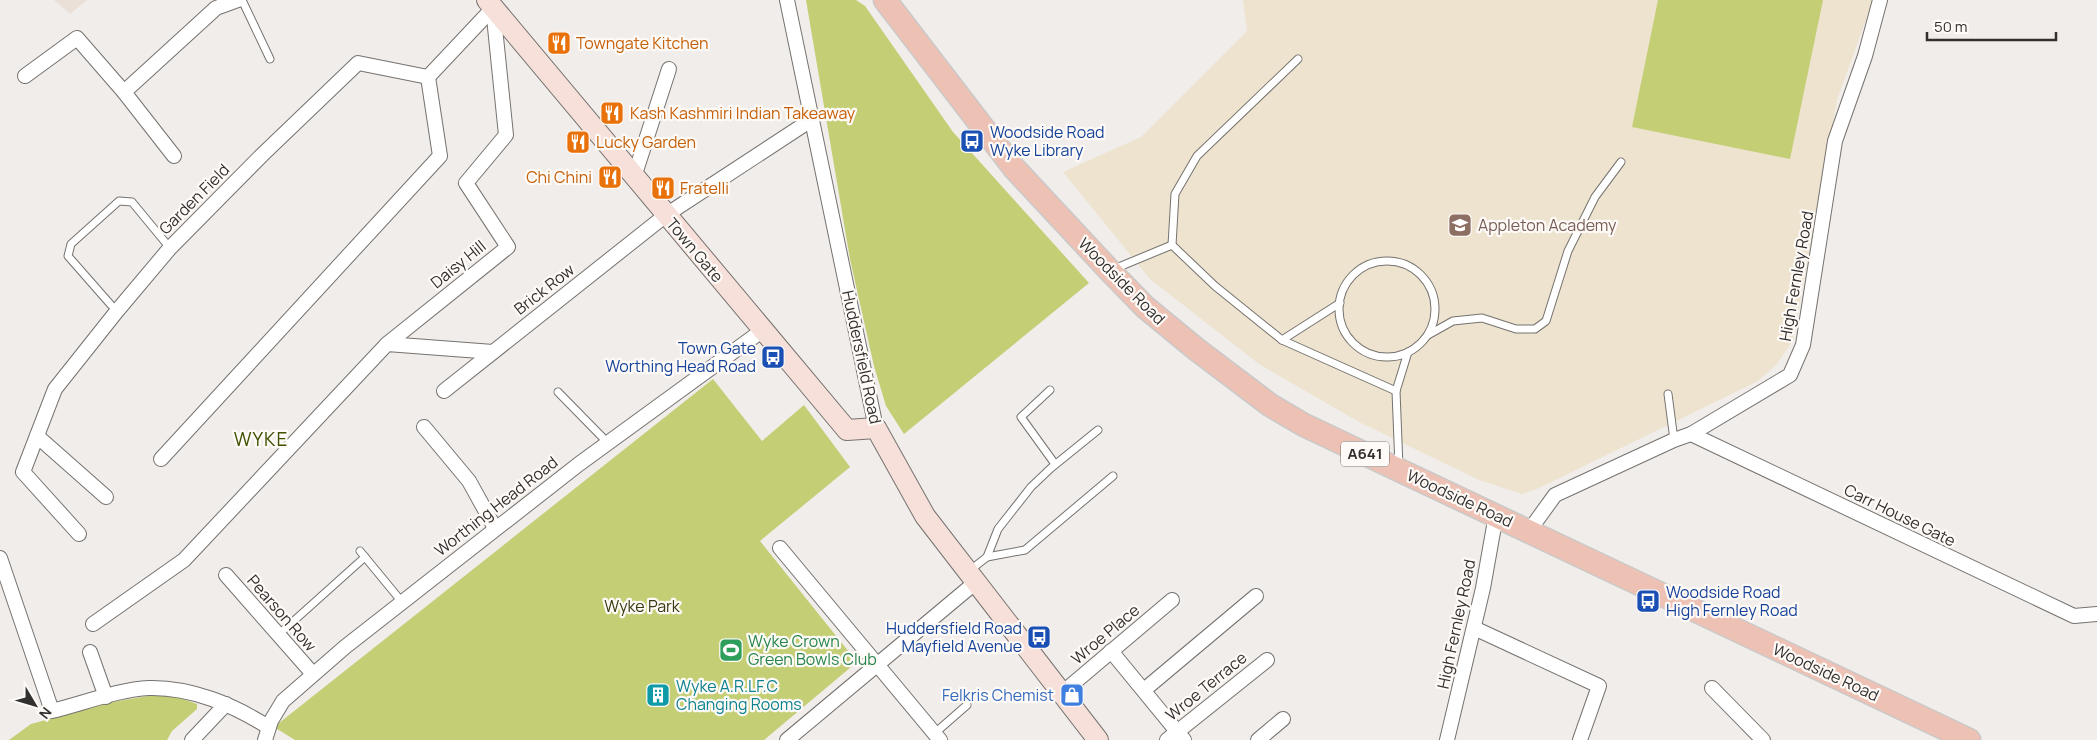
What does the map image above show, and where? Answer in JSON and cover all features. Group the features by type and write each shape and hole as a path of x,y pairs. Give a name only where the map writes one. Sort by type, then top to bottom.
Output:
{"main road":[{"name":"Woodside Road","path":"885,0 1014,168 1110,271 1167,326 1270,405 1304,425 1969,740"},
{"name":"Town Gate","path":"490,4 847,430 876,428"},
{"name":"Huddersfield Road","path":"876,428 925,516 1098,740"}],"street":[{"path":"124,92 216,8 240,0"},
{"name":"Huddersfield Road","path":"787,0 876,428"},
{"name":"High Fernley Road","path":"1529,531 1555,495 1691,434 1790,375 1803,345 1835,142 1865,56 1880,0"},
{"path":"161,459 440,156 428,77 490,4"},
{"name":"Daisy Hill","path":"387,344 508,247 466,183 506,135 490,4"},
{"path":"25,76 77,38 124,92 174,156"},
{"name":"Garden Field","path":"79,534 23,472 55,389 170,248 262,155 358,63 428,77"},
{"path":"634,176 669,68"},
{"name":"Brick Row","path":"444,391 666,214 812,120"},
{"name":"Worthing Head Road","path":"0,558 52,711 149,688 205,697 226,704 249,715 266,737 283,701 313,674 495,528 607,442 763,330"},
{"path":"93,624 184,560 387,344 493,352"},
{"path":"424,428 469,481 495,528"},
{"name":"Carr House Gate","path":"1691,434 2074,616 2097,614"},
{"path":"36,436 106,497"},
{"name":"High Fernley Road","path":"1447,740 1483,588 1496,515"},
{"path":"780,548 937,737"},
{"name":"Pearson Row","path":"226,575 313,674"},
{"path":"787,740 878,664 972,577"},
{"path":"1144,690 1256,596"},
{"name":"Wroe Place","path":"1062,694 1172,600"},
{"path":"1474,628 1599,686 1580,740"},
{"path":"1112,651 1144,690 1176,737"},
{"path":"90,652 106,697"},
{"name":"Wroe Terrace","path":"1176,737 1267,660"},
{"path":"1712,688 1763,740"},
{"path":"192,740 226,704"},
{"path":"1258,740 1282,719"}],"lane":[{"path":"240,0 270,59"},
{"path":"1298,59 1197,156 1175,194 1172,245 1215,286 1282,340 1396,391"},
{"path":"1428,335 1453,321 1482,318 1516,329 1535,329 1546,322 1568,251 1594,197 1621,162"},
{"path":"112,304 68,256 71,244 119,202 132,202 170,248"},
{"path":"1110,271 1172,245"},
{"path":"1393,261 1409,266 1422,276 1432,289 1435,305 1434,321 1428,335 1418,347 1389,357 1374,355 1360,349 1349,338 1342,325 1339,310 1342,293 1350,279 1362,268 1377,262 1393,261"},
{"path":"1282,340 1340,303"},
{"path":"1400,470 1396,391 1408,352"},
{"path":"1050,390 1021,417 1055,464"},
{"path":"558,392 607,442"},
{"path":"1668,394 1674,440"},
{"path":"972,577 987,557 998,529 1014,505 1055,464 1098,430"},
{"path":"987,557 1024,550 1113,476"},
{"path":"278,635 363,554 402,602"},
{"path":"937,737 968,705"}],"shaded area":[{"path":"54,0 87,0 70,14"},
{"name":"Appleton Academy","path":"1243,0 1873,0 1837,100 1793,340 1777,364 1758,381 1537,489 1522,494 1479,480 1359,422 1259,364 1150,279 1063,172 1141,137 1247,31"}],"green space":[{"path":"806,0 856,0 865,6 953,132 1089,283 904,434 886,406 874,366 850,259"},
{"path":"1658,0 1823,0 1790,159 1632,127"},
{"name":"Wyke Park","path":"713,379 762,441 804,405 850,467 760,541 857,662 764,740 295,740 274,727"},
{"path":"154,695 175,696 197,704 197,709 172,731 167,740 9,740 31,724 112,702"}],"place":[{"name":"Towngate Kitchen","path":"559,43"},
{"name":"Kash Kashmiri Indian Takeaway","path":"612,113"},
{"name":"Woodside Road Wyke Library","path":"972,141"},
{"name":"Lucky Garden","path":"578,142"},
{"name":"Chi Chini","path":"610,177"},
{"name":"Fratelli","path":"663,188"},
{"name":"Appleton Academy","path":"1460,225"},
{"name":"Town Gate Worthing Head Road","path":"773,357"},
{"name":"Woodside Road High Fernley Road","path":"1648,601"},
{"name":"Huddersfield Road Mayfield Avenue","path":"1039,637"},
{"name":"Wyke Crown Green Bowls Club","path":"731,650"},
{"name":"Wyke A.R.LF.C Changing Rooms","path":"658,695"},
{"name":"Felkris Chemist","path":"1072,695"}],"district":[{"name":"WYKE","path":"261,439"}]}
